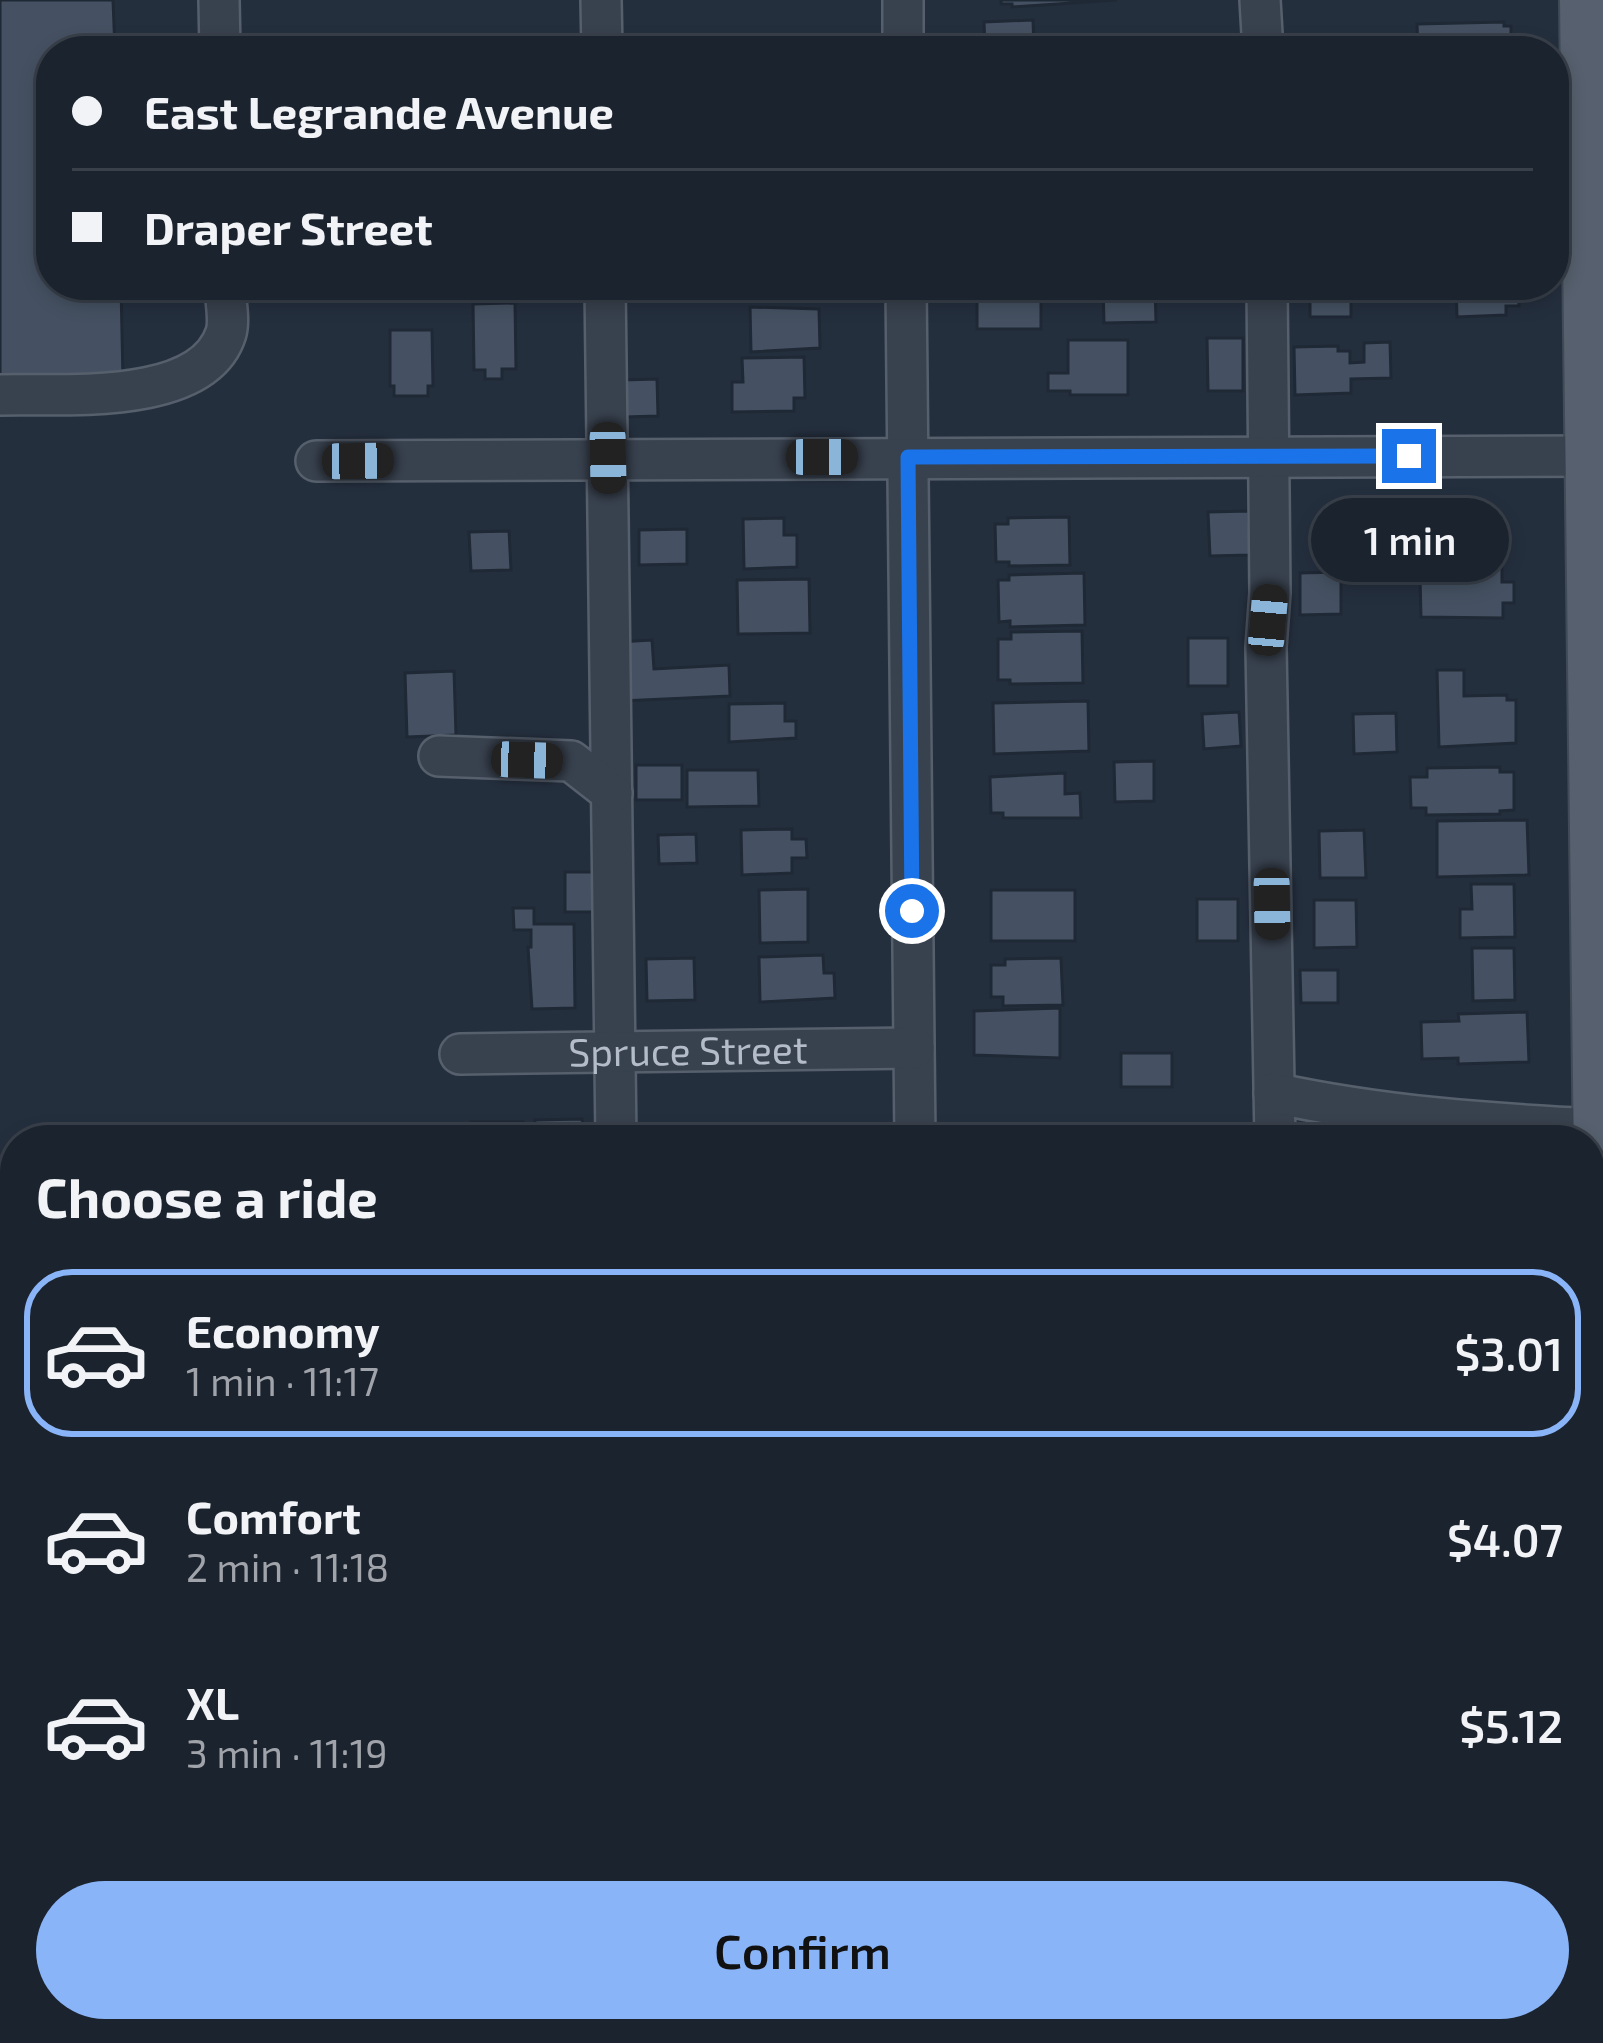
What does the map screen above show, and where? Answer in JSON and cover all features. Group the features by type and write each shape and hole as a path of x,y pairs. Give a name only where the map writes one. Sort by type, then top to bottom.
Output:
{"main road":[{"path":"1584,0 1596,456 1597,1125"}],"street":[{"path":"219,0 220,36"},
{"path":"601,0 602,36"},
{"path":"903,0 903,36"},
{"path":"1260,0 1262,36"},
{"path":"0,394 148,391 205,363 226,332 225,300"},
{"path":"605,300 616,1125"},
{"path":"906,300 915,1125"},
{"path":"1267,300 1270,593 1265,647 1275,1125"},
{"path":"316,461 1596,456"},
{"path":"571,761 611,725"},
{"path":"440,756 571,761 612,793"},
{"name":"Spruce Street","path":"460,1054 914,1048"},
{"path":"1274,1093 1338,1107 1500,1125"}],"building":[{"path":"0,0 113,0 114,36 36,36 36,300 121,300 123,381 0,384"},
{"path":"1001,0 1117,0 1012,7"},
{"path":"1033,20 1034,36 984,36 984,22"},
{"path":"1504,22 1511,26 1511,36 1417,36 1417,24"},
{"path":"977,300 1041,300 1041,329 977,329"},
{"path":"1103,300 1155,300 1156,322 1104,323"},
{"path":"1310,300 1351,300 1351,317 1310,317"},
{"path":"1456,300 1519,300 1519,306 1506,306 1506,315 1457,317"},
{"path":"515,303 516,369 502,369 502,379 485,379 485,370 474,370 473,304"},
{"path":"750,307 819,309 820,348 751,352"},
{"path":"390,330 432,330 433,386 428,386 428,396 394,396"},
{"path":"1207,338 1243,338 1243,391 1208,391"},
{"path":"1068,340 1128,340 1128,395 1048,391 1048,373 1068,373"},
{"path":"1390,342 1391,378 1351,379 1351,393 1295,395 1294,347 1338,346 1338,351 1350,351 1350,363 1364,362 1364,343"},
{"path":"804,357 805,398 794,398 794,411 732,412 732,382 743,382 742,358"},
{"path":"657,379 658,416 624,417 623,380"},
{"path":"1249,511 1250,555 1210,556 1208,512"},
{"path":"1069,517 1070,565 996,562 995,524 1008,524 1008,518"},
{"path":"784,518 784,535 797,535 797,567 744,569 743,519"},
{"path":"687,529 687,564 639,565 639,530"},
{"path":"509,531 511,570 471,571 469,532"},
{"path":"1502,567 1502,582 1514,582 1514,603 1503,603 1503,618 1421,617 1420,577 1433,577 1432,568"},
{"path":"1341,572 1341,614 1300,615 1300,573"},
{"path":"1084,573 1085,625 1010,627 1010,621 999,622 998,580 1009,580 1009,575"},
{"path":"809,579 810,633 738,634 737,580"},
{"path":"1082,631 1083,683 998,680 998,639 1011,639 1011,632"},
{"path":"1188,638 1228,638 1228,686 1188,686"},
{"path":"652,640 654,669 729,665 730,696 621,701 618,642"},
{"path":"1437,670 1464,670 1464,696 1507,695 1507,700 1516,700 1516,743 1439,747"},
{"path":"454,671 456,735 407,737 405,673"},
{"path":"1088,701 1089,751 994,754 993,703"},
{"path":"785,703 785,721 796,721 796,738 729,742 729,704"},
{"path":"1239,712 1241,746 1204,749 1202,714"},
{"path":"1396,713 1397,752 1354,754 1353,714"},
{"path":"1154,761 1154,801 1115,802 1114,762"},
{"path":"636,765 682,765 682,800 636,800"},
{"path":"1500,767 1500,772 1514,772 1514,810 1426,815 1426,808 1411,808 1410,777 1427,777 1427,768"},
{"path":"687,770 758,770 759,806 687,807"},
{"path":"1065,773 1065,794 1080,793 1081,818 1003,818 1003,813 991,813 990,777"},
{"path":"1527,820 1529,875 1437,877 1437,821"},
{"path":"792,829 792,839 806,839 807,858 792,858 792,873 742,875 741,830"},
{"path":"1364,830 1366,878 1320,878 1319,831"},
{"path":"696,834 697,863 659,864 658,835"},
{"path":"565,872 601,872 602,912 565,912"},
{"path":"1471,884 1514,884 1515,937 1460,938 1460,909 1472,909"},
{"path":"808,889 808,942 760,943 759,890"},
{"path":"991,890 1075,890 1075,941 991,941"},
{"path":"1197,899 1238,899 1238,941 1197,941"},
{"path":"1314,900 1356,900 1357,947 1314,948"},
{"path":"513,908 534,908 534,924 574,924 575,1008 532,1009 531,930 514,930"},
{"path":"1472,948 1514,948 1515,1000 1473,1001"},
{"path":"823,955 824,973 834,973 835,998 760,1002 759,957"},
{"path":"694,958 695,1000 647,1001 646,959"},
{"path":"1061,958 1063,1005 1003,1006 1003,997 991,997 991,965 1005,965 1005,959"},
{"path":"1300,970 1338,970 1338,1003 1301,1003"},
{"path":"1060,1008 1060,1058 974,1055 974,1011"},
{"path":"1527,1012 1529,1062 1458,1064 1458,1058 1422,1059 1421,1022 1459,1021 1458,1014"},
{"path":"1121,1053 1172,1053 1172,1087 1121,1087"},
{"path":"582,1119 583,1125 534,1125 535,1120"},
{"path":"471,1122 523,1122 523,1125"}],"route":[{"path":"912,911 908,457 1409,456"}]}
